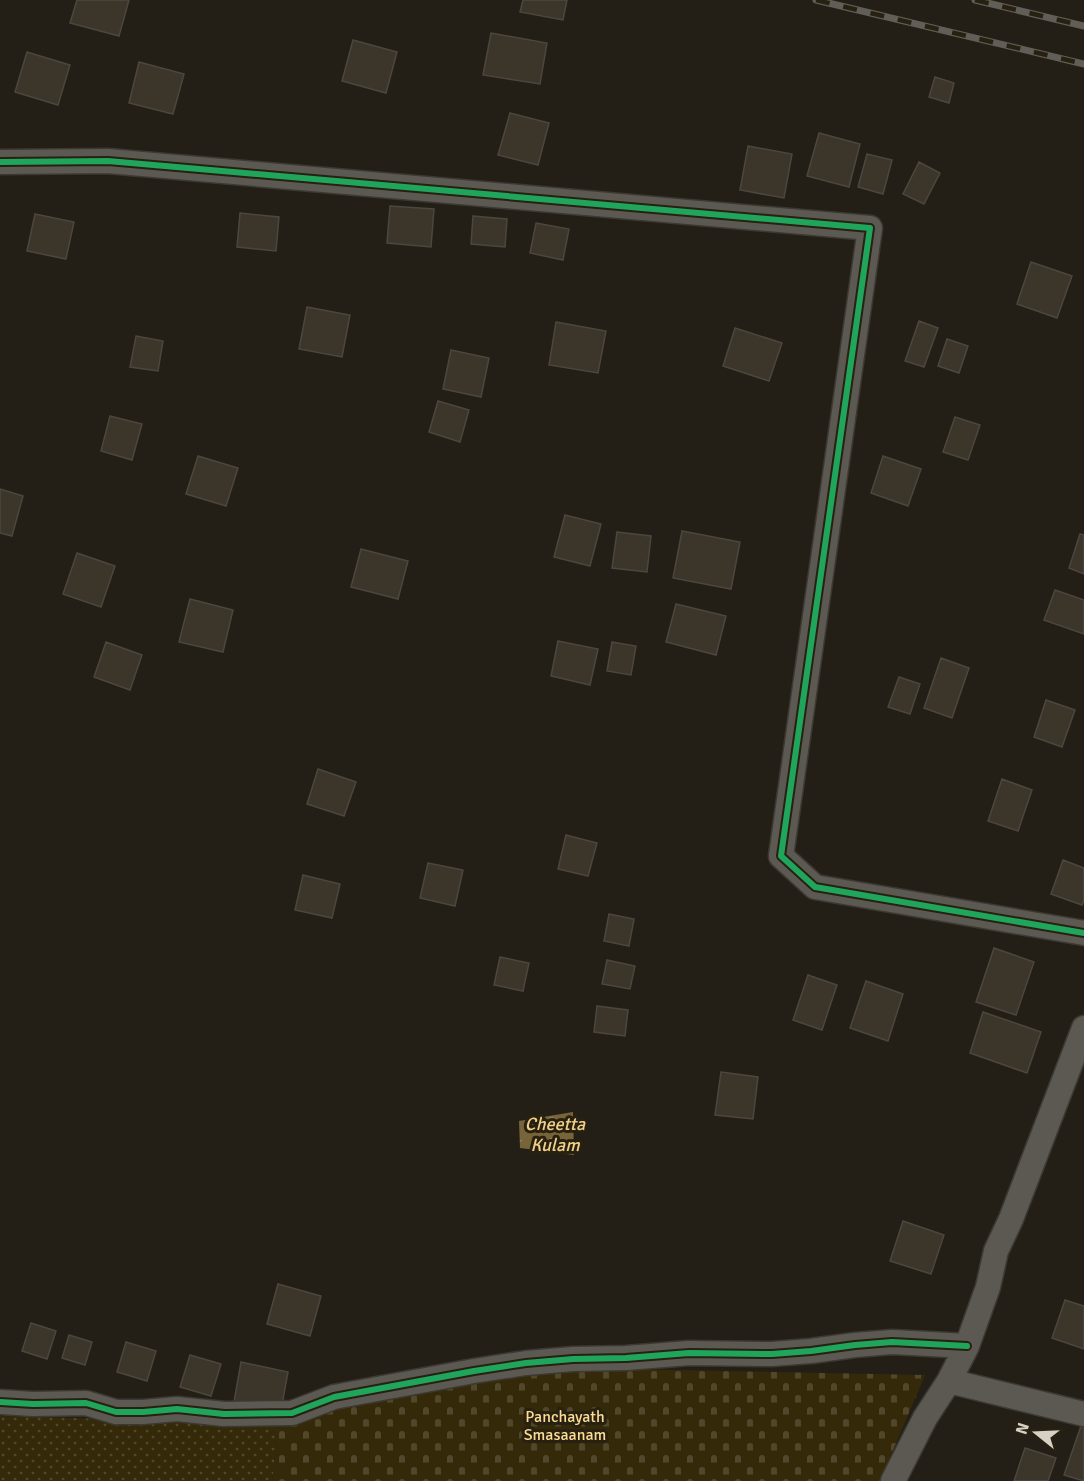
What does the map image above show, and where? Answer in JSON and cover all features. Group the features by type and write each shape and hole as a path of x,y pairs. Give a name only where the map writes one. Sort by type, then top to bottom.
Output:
{"street":[{"path":"0,162 108,161 870,228 781,856 814,887 1084,933"},
{"path":"892,1481 967,1346 988,1287 996,1251 1011,1219 1084,1028"},
{"path":"0,1402 33,1404 86,1402 116,1412 177,1409 224,1414 292,1413 334,1397 526,1363 689,1353 772,1354 892,1342 967,1346"},
{"path":"949,1381 1084,1414"}],"green space":[{"name":"Panchayath Smasaanam","path":"514,1367 925,1375 880,1481 272,1481 279,1422"},
{"path":"0,1416 279,1424 272,1481 0,1481"}],"water":[{"name":"Cheetta Kulam","path":"573,1112 574,1155 520,1148 519,1121"}],"building":[{"path":"77,0 129,0 119,36 70,23"},
{"path":"523,0 567,0 563,20 520,12"},
{"path":"491,33 547,43 540,84 483,75"},
{"path":"353,40 397,52 386,93 342,81"},
{"path":"27,52 70,65 58,105 15,92"},
{"path":"139,62 184,74 173,114 129,103"},
{"path":"935,77 954,83 949,103 929,97"},
{"path":"510,113 549,123 538,165 498,155"},
{"path":"819,133 860,144 849,187 807,176"},
{"path":"748,146 792,154 784,198 740,190"},
{"path":"867,154 892,160 883,194 858,187"},
{"path":"919,162 940,173 924,204 903,194"},
{"path":"390,206 434,209 431,247 387,243"},
{"path":"240,213 279,217 276,251 237,247"},
{"path":"35,214 74,222 66,259 27,251"},
{"path":"473,216 507,219 505,247 471,244"},
{"path":"536,223 569,229 563,260 530,253"},
{"path":"1031,262 1072,276 1057,318 1017,304"},
{"path":"307,307 350,315 342,357 299,349"},
{"path":"919,321 938,328 924,367 905,361"},
{"path":"556,322 606,331 598,373 549,365"},
{"path":"735,328 782,343 769,381 723,366"},
{"path":"136,336 163,341 158,371 130,367"},
{"path":"947,339 968,346 959,373 938,366"},
{"path":"451,350 489,358 481,397 443,389"},
{"path":"438,401 469,410 460,442 429,432"},
{"path":"110,416 142,424 132,460 101,451"},
{"path":"955,417 980,425 968,460 943,452"},
{"path":"198,456 238,468 226,506 186,494"},
{"path":"883,456 921,469 908,506 871,493"},
{"path":"0,489 23,496 12,536 0,533"},
{"path":"565,515 601,524 590,566 554,557"},
{"path":"682,531 740,542 731,589 673,578"},
{"path":"617,532 651,536 647,572 612,568"},
{"path":"1080,534 1084,535 1084,574 1069,568"},
{"path":"361,549 408,561 398,599 351,587"},
{"path":"77,553 115,566 101,607 63,594"},
{"path":"1055,590 1084,600 1084,634 1044,620"},
{"path":"190,599 233,610 223,652 179,642"},
{"path":"676,604 726,616 716,655 666,642"},
{"path":"558,641 598,649 590,685 551,676"},
{"path":"106,642 142,655 130,690 94,677"},
{"path":"612,642 636,646 631,675 607,671"},
{"path":"941,658 969,668 952,718 924,708"},
{"path":"899,677 920,684 910,714 888,707"},
{"path":"1046,700 1075,710 1062,747 1034,737"},
{"path":"318,769 356,782 344,816 307,804"},
{"path":"1002,779 1032,790 1018,831 988,821"},
{"path":"566,835 597,843 588,876 558,869"},
{"path":"1063,860 1084,868 1082,905 1051,894"},
{"path":"428,863 463,870 455,906 420,898"},
{"path":"303,875 340,884 332,918 295,910"},
{"path":"609,914 634,919 629,946 604,941"},
{"path":"994,948 1034,962 1016,1015 976,1002"},
{"path":"500,957 529,963 523,991 494,985"},
{"path":"607,960 635,966 630,989 602,984"},
{"path":"808,975 837,985 822,1030 793,1020"},
{"path":"866,981 903,994 888,1041 850,1028"},
{"path":"597,1006 628,1010 625,1036 594,1032"},
{"path":"983,1012 1041,1032 1027,1073 970,1053"},
{"path":"721,1072 758,1077 753,1119 715,1115"},
{"path":"903,1221 944,1235 931,1274 890,1261"},
{"path":"278,1284 321,1296 310,1336 267,1324"},
{"path":"1065,1300 1084,1306 1084,1349 1052,1338"},
{"path":"31,1323 56,1331 47,1359 22,1351"},
{"path":"69,1335 92,1342 85,1365 62,1358"},
{"path":"126,1342 156,1351 147,1381 117,1372"},
{"path":"190,1355 221,1364 211,1396 180,1387"},
{"path":"241,1362 288,1372 281,1410 234,1402"},
{"path":"1081,1426 1084,1427 1084,1481 1064,1475"},
{"path":"1025,1448 1056,1458 1048,1481 1014,1481"}],"railway":[{"path":"816,0 1084,64"},
{"path":"975,0 1084,26"}],"cycle path":[{"path":"0,162 108,161 870,228 781,856 815,887 1084,933"},
{"path":"0,1402 86,1403 116,1412 177,1409 224,1414 292,1413 334,1397 526,1363 689,1353 772,1354 892,1342 967,1346"}]}
